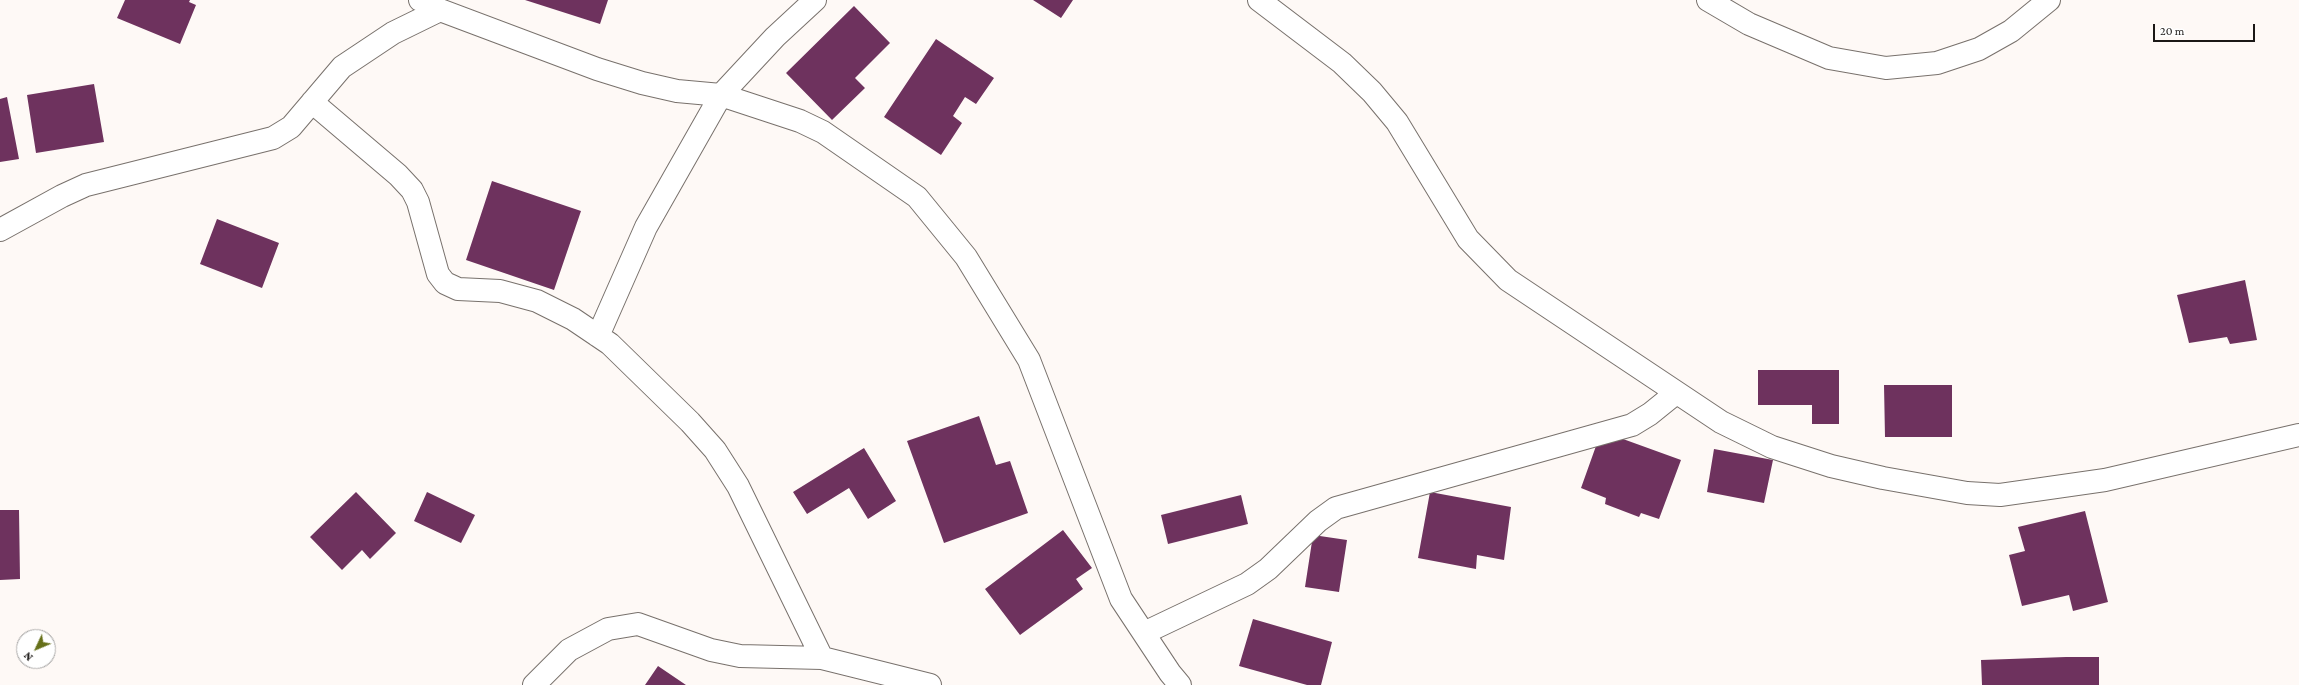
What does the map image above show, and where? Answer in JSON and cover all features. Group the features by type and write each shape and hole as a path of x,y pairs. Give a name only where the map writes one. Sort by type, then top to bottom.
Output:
{"street":[{"path":"420,0 440,10 590,67 642,83 677,91 721,95 800,121 823,132 918,197 966,257 1029,360 1121,598 1180,685"},
{"path":"598,336 646,227 721,95 775,37 815,0"},
{"path":"1259,0 1342,62 1372,92 1397,122 1468,239 1508,280 1720,422 1772,447 1838,468 1967,493 2000,495 2105,480 2299,435"},
{"path":"1708,0 1749,24 1829,58 1886,68 1937,63 1979,49 2011,31 2049,0"},
{"path":"0,230 62,196 86,185 273,138 290,127 342,68 393,33 440,10"},
{"path":"312,102 398,175 412,190 418,202 438,274 445,283 458,289 500,291 537,301 573,319 598,336 633,366 715,450 738,486 822,658"},
{"path":"1144,633 1247,584 1268,569 1318,521 1336,508 1632,425 1650,414 1676,393"},
{"path":"534,685 569,650 608,629 638,624 711,650 740,656 822,658 930,685"}],"building":[{"path":"125,0 190,0 189,2 196,5 180,44 117,18"},
{"path":"525,0 608,0 600,24"},
{"path":"1033,0 1073,0 1061,18"},
{"path":"854,6 890,43 855,78 865,88 832,120 786,73"},
{"path":"936,39 994,78 976,104 965,97 953,116 962,123 941,155 884,117"},
{"path":"94,84 104,142 36,153 27,95"},
{"path":"7,97 19,159 0,162 0,99"},
{"path":"492,181 581,211 554,290 466,260"},
{"path":"217,219 279,243 262,288 200,264"},
{"path":"2245,280 2257,340 2230,344 2227,337 2189,343 2177,295"},
{"path":"1758,370 1839,370 1839,424 1812,424 1812,405 1758,405"},
{"path":"1884,385 1952,385 1952,437 1885,437"},
{"path":"979,416 996,465 1010,461 1028,513 944,543 907,441"},
{"path":"1623,439 1681,460 1659,519 1641,513 1639,517 1605,504 1606,498 1581,488 1596,446"},
{"path":"864,448 896,501 868,519 849,488 807,514 793,492"},
{"path":"1714,449 1773,460 1764,503 1707,492"},
{"path":"356,492 396,533 370,559 362,550 342,570 310,537"},
{"path":"427,492 475,515 461,543 414,521"},
{"path":"1430,492 1511,507 1504,560 1477,555 1476,569 1418,558"},
{"path":"1241,495 1248,524 1168,544 1161,515"},
{"path":"0,510 19,510 20,579 0,580"},
{"path":"2085,511 2108,602 2073,611 2069,595 2022,606 2009,555 2025,551 2018,527"},
{"path":"1063,530 1092,568 1076,579 1083,589 1020,635 985,589"},
{"path":"1313,535 1347,540 1339,592 1305,587"},
{"path":"1253,619 1332,642 1321,685 1307,685 1239,666"},
{"path":"2099,657 2099,685 1982,685 1981,660"},
{"path":"658,666 686,685 645,685"}]}
